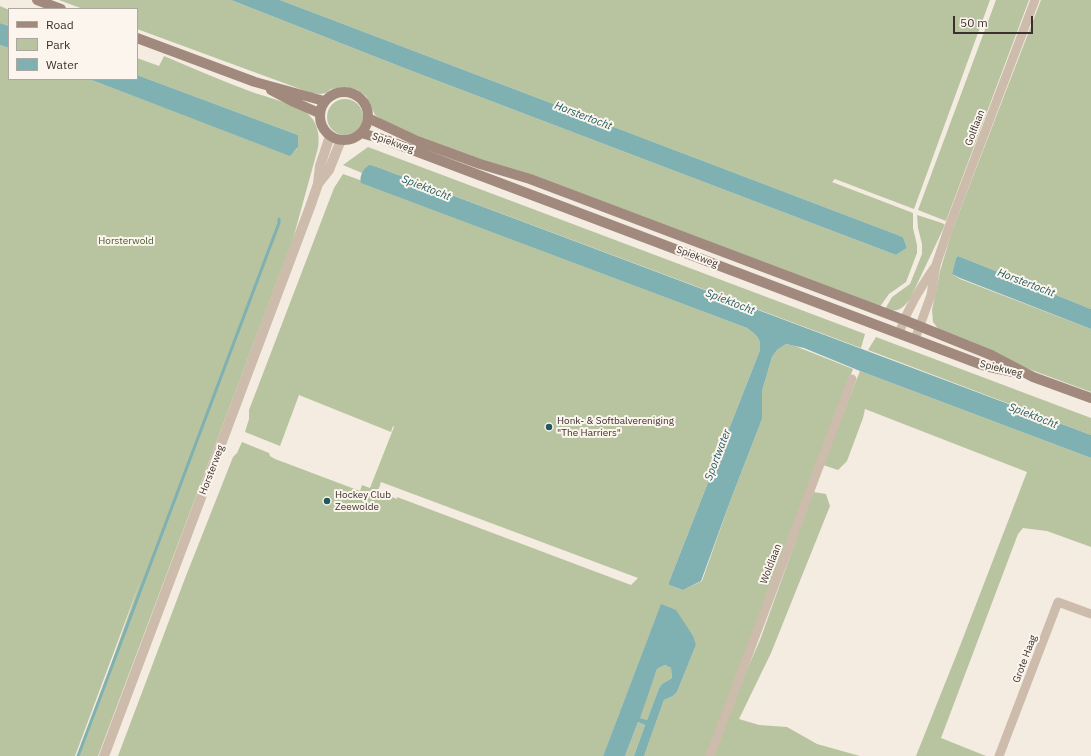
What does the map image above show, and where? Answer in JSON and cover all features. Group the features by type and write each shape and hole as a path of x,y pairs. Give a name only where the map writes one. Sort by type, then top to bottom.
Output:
{"main road":[{"path":"37,0 58,8"},
{"path":"138,38 256,82 324,101"},
{"path":"256,82 319,113"},
{"path":"342,92 353,93 361,99 367,108 368,118 366,126 361,133 349,140 341,140 330,136 323,130 319,113 324,101 332,94 342,92"},
{"name":"Spiekweg","path":"368,118 417,141 480,164 530,179 920,326 991,355 1033,377"},
{"name":"Spiekweg","path":"361,133 386,140 985,366 1033,377 1091,398"}],"street":[{"name":"Golflaan","path":"915,339 931,295 936,265 950,224 1035,0"},
{"name":"Horsterweg","path":"104,756 318,184 320,166 330,136"},
{"name":"Horsterweg","path":"318,184 329,170 341,140"},
{"name":"Golflaan","path":"899,333 908,310 920,288 936,265"},
{"name":"Woldlaan","path":"710,756 852,379"},
{"name":"Grote Haag","path":"999,756 1058,602 1091,614"}],"green space":[{"path":"59,0 231,0 404,68 896,255 907,248 903,237 280,0 990,0 914,209 835,179 832,182 913,213 913,228 917,245 917,253 906,282 889,294 879,308 468,157 390,125 375,115 366,96 356,89 343,87 331,89 326,93 321,94 311,93 138,29 138,8 80,8"},
{"path":"996,0 1029,0 946,221 918,210"},
{"path":"1041,0 1091,0 1091,309 958,256 956,258 952,274 960,279 1091,329 1091,392 1026,368 939,330 933,322 932,310 940,271 952,231"},
{"path":"0,6 8,10 8,26 0,23"},
{"name":"Horsterwold","path":"0,45 8,48 8,80 92,80 289,155 297,149 298,135 138,75 138,58 159,66 164,56 241,88 288,103 301,109 310,116 316,124 319,138 318,148 293,239 98,756 79,756 140,582 75,756 0,756"},
{"path":"345,99 358,104 363,117 358,130 345,135 332,130 327,117 332,104"},
{"path":"368,147 865,334 861,348 377,167 367,166 362,173 343,165"},
{"path":"343,174 360,180 362,183 747,328 759,339 760,350 669,582 669,585 683,590 702,581 731,499 762,419 762,391 772,357 777,350 786,344 795,346 853,369 707,756 644,756 664,700 673,696 677,692 696,645 661,605 603,756 118,756 184,581 233,457 237,453 242,442 269,453 270,456 275,459 360,491 362,485 370,488 394,427 393,426 391,432 299,395 280,446 245,432 249,419 249,410 334,188","holes":["381,482 638,578 631,585 397,497 397,499 378,491"]},
{"path":"917,215 945,225 910,299 905,305 897,310 893,311 885,309 892,297 910,284 922,254 922,244 918,228"},
{"path":"876,337 1091,418 1091,435 868,350"},
{"path":"860,371 1091,458 1091,547 1047,531 1023,528 1018,534 941,738 986,756 916,756 1027,472 865,409 847,461 838,470 823,465"},
{"path":"813,492 826,494 830,506 771,653 739,719 759,725 787,727 817,744 860,756 714,756 741,683 760,640"},
{"path":"665,665 671,668 672,678 662,684 659,688 647,720 639,718 657,669"},
{"path":"638,722 645,725 634,756 625,756"}],"water":[{"name":"Horstertocht","path":"231,0 280,0 903,237 907,248 896,255 404,68"},
{"path":"0,23 8,26 8,48 0,45"},
{"path":"138,75 298,135 298,147 290,156 92,80 138,80"},
{"name":"Spiektocht","path":"369,165 1091,435 1091,458 860,371 804,348 786,344 777,350 772,357 762,391 762,419 701,581 683,590 669,585 760,350 759,339 747,328 361,183 362,173"},
{"path":"958,256 1091,309 1091,329 952,274 956,258"},
{"path":"661,604 676,610 693,636 696,645 677,692 673,696 664,700 644,756 634,756 645,725 638,722 625,756 603,756","holes":["665,665 671,668 672,678 662,684 659,688 647,720 640,718 657,669"]}],"waterway":[{"path":"78,756 279,223 279,219"}],"place":[{"name":"Honk- & Softbalvereniging \"The Harriers\"","path":"549,427"},
{"name":"Hockey Club Zeewolde","path":"327,501"}],"water label":[{"name":"Sportwater","path":"718,455"}]}
